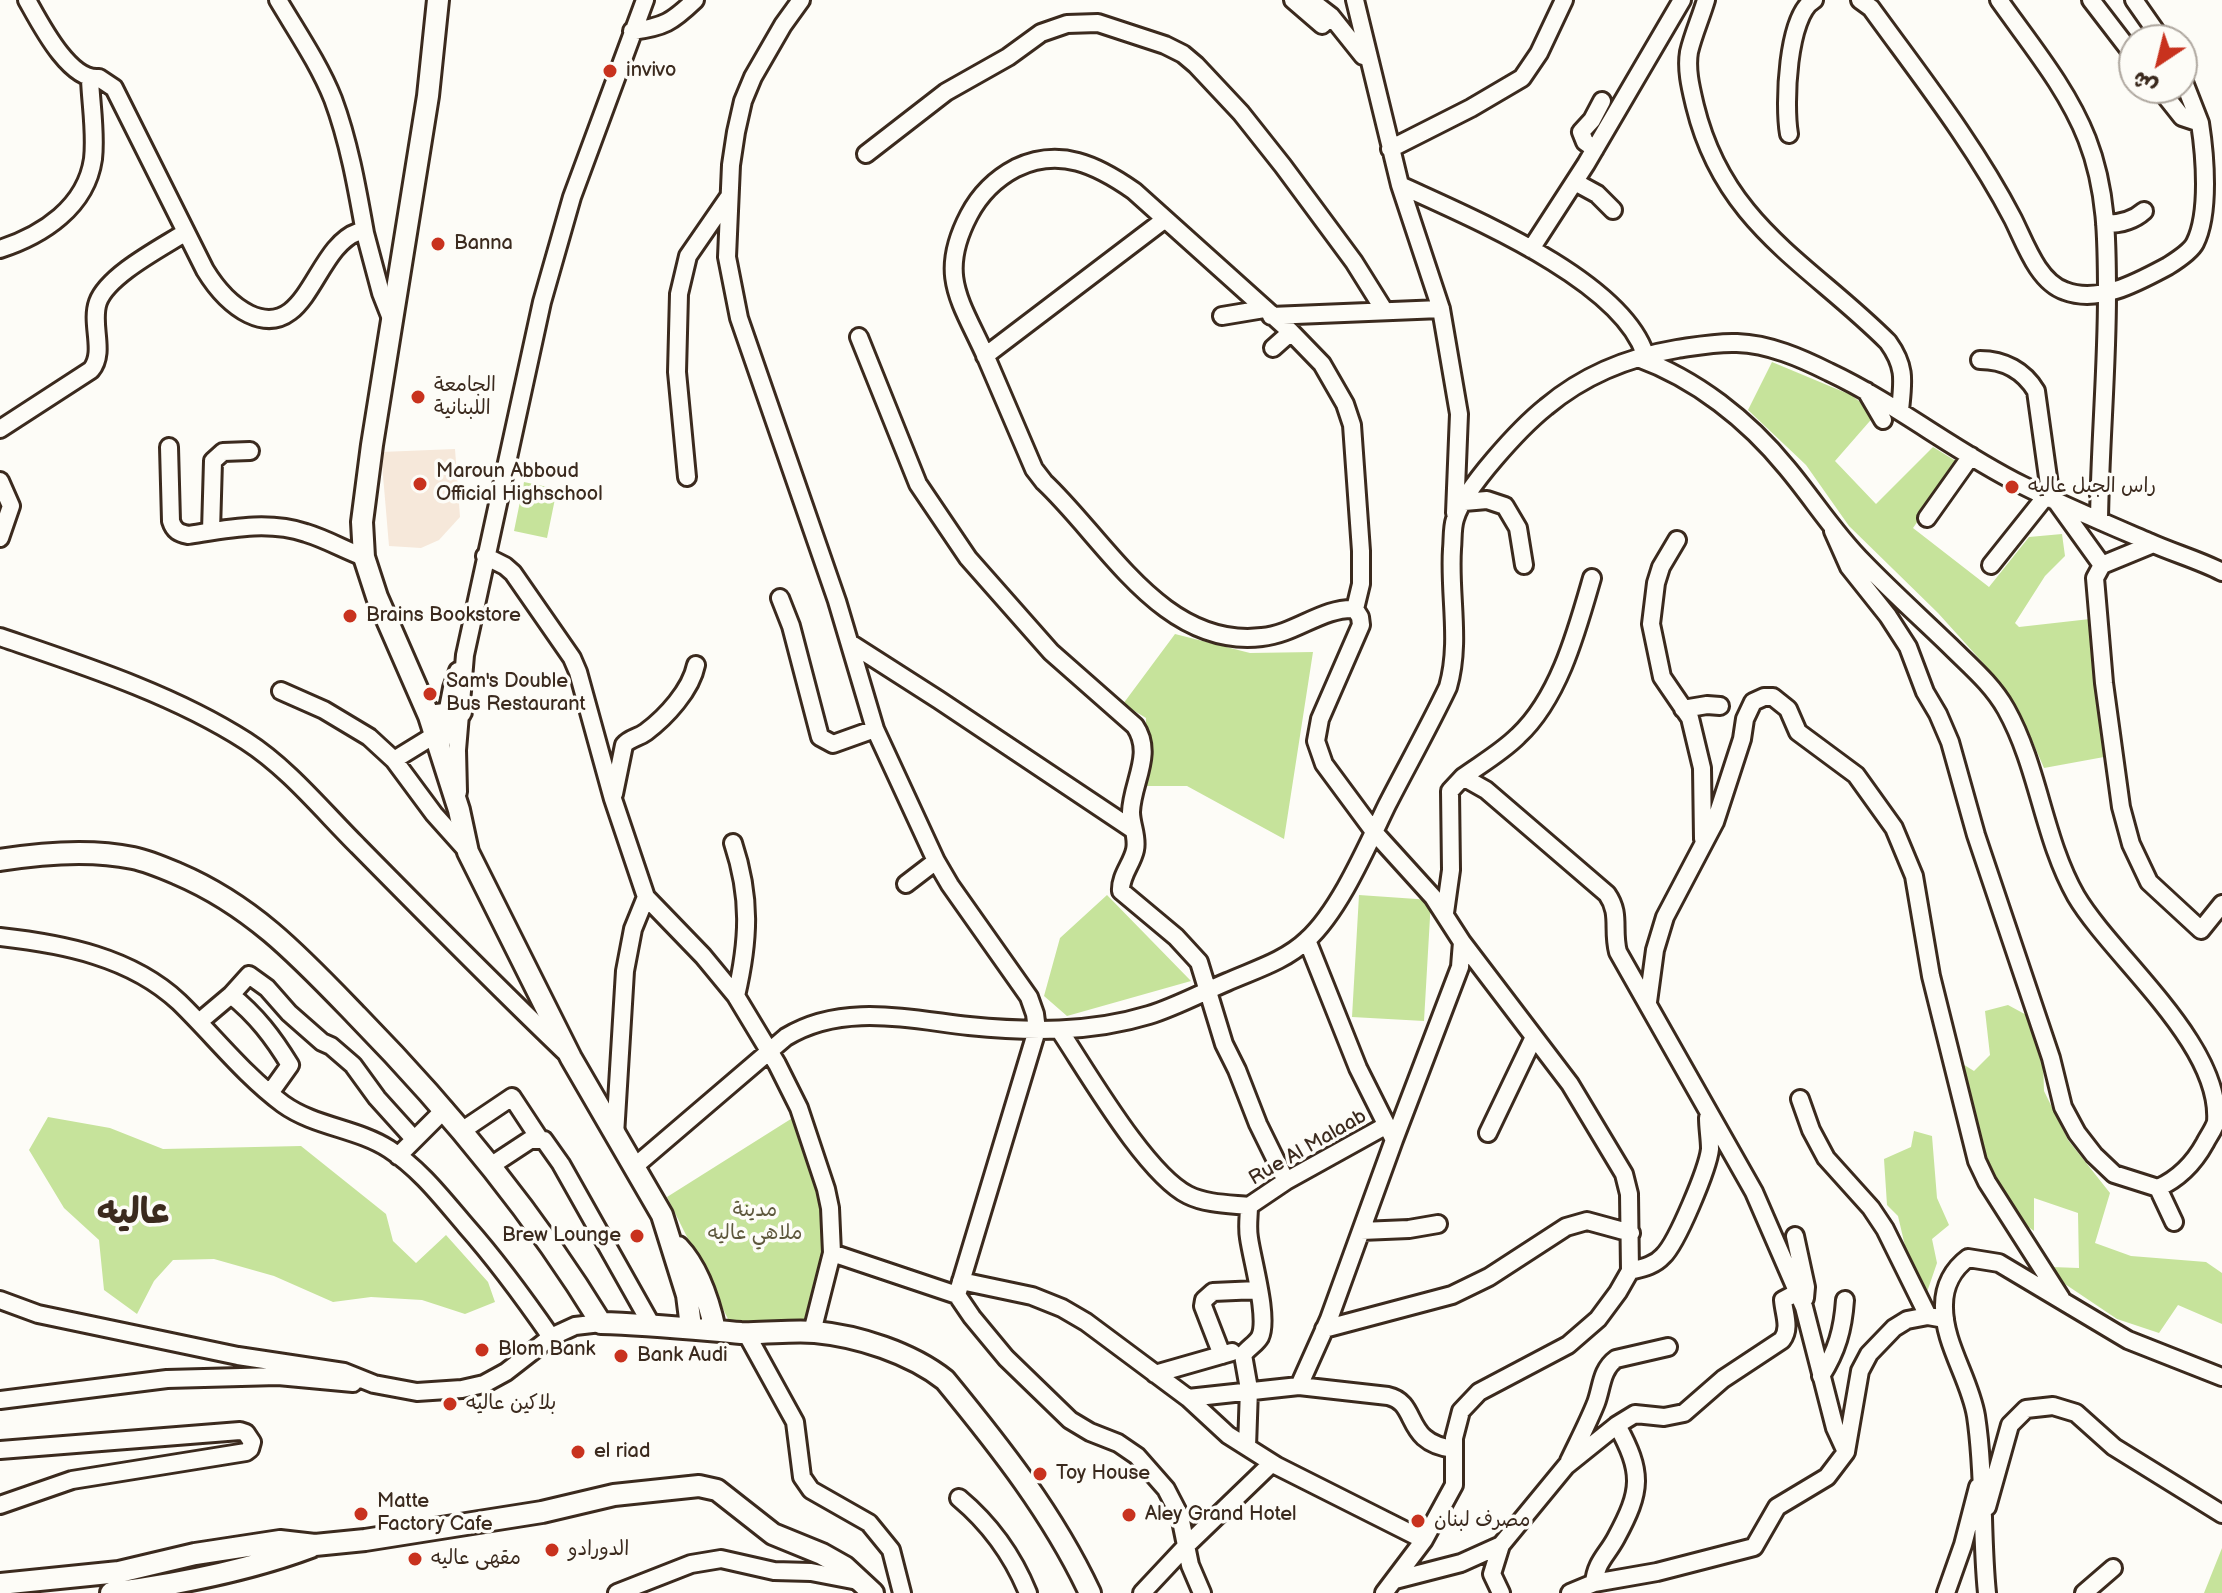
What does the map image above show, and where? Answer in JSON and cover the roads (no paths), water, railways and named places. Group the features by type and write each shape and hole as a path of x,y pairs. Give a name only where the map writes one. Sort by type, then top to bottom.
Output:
{"main road":[{"path":"438,0 428,96 370,457 362,522 364,557 382,610 442,726 468,852 571,1058 662,1215 672,1242 685,1255 696,1294 715,1330"},
{"path":"0,860 31,855 93,854 133,858 202,884 231,900 294,953 445,1109 492,1165 569,1270 601,1323 651,1324 746,1333 812,1332 849,1339 922,1364 945,1380 1031,1489 1058,1531 1090,1593"},
{"path":"691,1327 696,1294"},
{"path":"111,1593 162,1587 265,1562 315,1545 446,1529 614,1495 699,1486 717,1490 773,1534 822,1554 869,1588"},
{"path":"0,1584 119,1572 195,1554 280,1541 315,1545"},
{"path":"195,1554 202,1577"}],"street":[{"path":"27,0 58,51 80,73 90,79 99,78 114,88 215,287 244,311 257,317 282,317 302,301 341,240 358,232 365,233"},
{"path":"278,0 333,99 356,179 365,233 393,324"},
{"path":"394,760 442,726 465,655 542,302 561,234 645,0"},
{"path":"632,31 662,27 695,0"},
{"path":"801,0 769,49 743,101 731,165 727,257 739,318 850,643 875,729 936,861 1029,997 1037,1030 959,1288 972,1317 1006,1358 1070,1420 1118,1443 1152,1471 1180,1516 1190,1565 1202,1593"},
{"path":"1310,0 1331,16 1370,63"},
{"path":"634,1167 769,1051 802,1027 815,1022 842,1016 871,1016 996,1029 1060,1031 1105,1025 1152,1014 1277,960 1307,940 1321,925 1375,833 1448,687 1455,657 1451,568 1459,414 1441,309 1400,185 1355,0"},
{"path":"1390,149 1522,78 1539,53 1564,0"},
{"path":"1531,249 1575,182 1682,0"},
{"path":"1706,0 1689,53 1689,74 1701,129 1713,159 1760,229 1888,342 1899,358 1903,372 1900,410"},
{"path":"1789,134 1785,94 1789,62 1802,12 1806,4 1814,0"},
{"path":"1860,0 1911,51 1996,187 2045,278 2053,286 2072,293 2107,294 2170,265 2195,244 2204,205 2205,152 2200,123 2193,104"},
{"path":"1999,0 2059,86 2087,137 2103,190 2108,343 2099,520"},
{"path":"2091,0 2118,35"},
{"path":"2134,0 2151,24"},
{"path":"1286,1 1322,25 1331,16"},
{"path":"866,154 946,92 1008,57 1041,33 1067,24 1098,23 1165,45 1183,54 1204,73 1283,166 1354,262 1384,310"},
{"path":"0,249 36,235 53,223 80,193 90,173 93,156 90,79"},
{"path":"1595,149 1585,142 1581,132 1602,101"},
{"path":"2172,104 2182,117 2200,123"},
{"path":"1355,609 1339,608 1286,632 1263,637 1240,638 1203,630 1152,598 1044,482 1034,469 959,300 955,279 954,250 976,202 994,181 1035,160 1088,163 1111,175 1134,191 1291,332 1322,364 1345,404 1352,425 1361,551 1361,584 1355,609 1360,617 1359,633 1320,719 1316,741 1324,764 1375,833 1445,913 1462,942 1570,1084 1624,1174 1629,1194 1630,1271 1598,1319 1568,1345 1479,1392 1461,1411 1454,1449 1454,1485 1424,1540 1389,1587"},
{"path":"1575,182 1597,194 1613,210"},
{"path":"1400,185 1531,249 1599,294 1629,323 1641,356 1687,381 1745,421 1788,469 1833,531 1997,694 2027,757 2053,844 2075,893 2093,923 2180,1020 2209,1067 2216,1097 2216,1122 2196,1159 2169,1183 2158,1188 2114,1174 2077,1133 2063,1107 2051,1058 1980,847 1950,742 1925,692 1908,647 1849,567 1833,531"},
{"path":"687,477 677,372 679,294 688,256 729,197"},
{"path":"2105,224 2121,223 2138,217 2144,211"},
{"path":"985,356 1164,220"},
{"path":"0,429 91,370 97,363 98,353 95,313 107,287 186,232"},
{"path":"1222,316 1268,312 1441,309"},
{"path":"1273,348 1291,332"},
{"path":"859,337 918,484 968,558 1051,652 1135,726 1141,735 1144,754 1131,810 1135,849 1121,891 1199,962 1224,1044 1286,1181"},
{"path":"1455,518 1482,475 1523,427 1558,396 1603,370 1641,356 1710,344 1750,344 1808,361 1865,389 1971,456 2051,499 2222,572"},
{"path":"1980,360 1998,360 2031,382 2036,391 2051,499 2102,565"},
{"path":"1865,389 1883,420"},
{"path":"169,447 173,528 188,535 244,527 285,528 309,534 364,557"},
{"path":"211,531 213,461 223,452 250,451"},
{"path":"1927,518 1971,456"},
{"path":"0,481 11,506 0,538"},
{"path":"1991,565 2051,499"},
{"path":"1464,502 1487,500 1505,506 1518,528 1524,565"},
{"path":"1677,540 1661,567 1656,583 1651,624 1662,677 1690,718 1702,768 1702,844"},
{"path":"2153,544 2102,565 2095,578 2104,683 2121,807 2131,844 2149,882 2201,930 2222,904"},
{"path":"485,556 513,573 572,658 613,799 646,897 703,956 736,996 799,1108 815,1150 830,1208 832,1253 812,1332"},
{"path":"1445,913 1451,870 1450,791 1463,777 1518,736 1537,714 1575,636 1592,578"},
{"path":"780,598 791,626 820,737 833,744 875,729"},
{"path":"0,637 75,662 172,703 226,728 249,743 289,777 488,979 571,1058"},
{"path":"850,643 1132,829"},
{"path":"613,799 624,745 650,729 675,702 691,682 696,665"},
{"path":"281,691 344,721 369,737 394,760 434,814 468,852"},
{"path":"1648,1002 1655,950 1665,917 1715,822 1742,739 1745,719 1753,702 1773,697 1782,702 1798,732 1856,775 1894,828 1914,876 1937,1003 1977,1161 1987,1182 2061,1298"},
{"path":"1683,709 1720,706"},
{"path":"442,726 457,750 459,810"},
{"path":"1463,777 1486,790 1607,894 1617,913 1614,930 1618,952 1754,1192 1801,1300 1835,1428 1846,1452"},
{"path":"733,843 748,908 743,965 736,996"},
{"path":"0,852 31,855"},
{"path":"906,884 936,861"},
{"path":"615,1136 625,971 633,929 646,897"},
{"path":"0,937 80,950 124,967 165,990 270,1093 302,1115 365,1137 398,1156 432,1185 493,1257 551,1337"},
{"path":"1307,940 1358,1068 1391,1133"},
{"path":"1299,1386 1361,1231 1391,1133 1460,967 1462,942"},
{"path":"199,1022 249,975 267,988 289,1013 322,1042 353,1065 377,1098 414,1139"},
{"path":"231,995 250,1010 275,1040 290,1065 270,1093"},
{"path":"1060,1031 1118,1119 1167,1181 1203,1200 1249,1206 1248,1235 1262,1329 1258,1340 1243,1355 1249,1389 1247,1447"},
{"path":"1488,1133 1534,1037"},
{"path":"463,1130 512,1097 539,1138 544,1140 561,1164 651,1324"},
{"path":"1800,1099 1811,1130 1826,1158 1871,1208 1937,1318 1976,1414 1987,1593"},
{"path":"398,1156 445,1109"},
{"path":"1630,1271 1648,1267 1665,1255 1677,1234 1705,1170 1710,1149 1708,1112"},
{"name":"Rue Al Malaab","path":"1249,1206 1286,1181 1391,1133"},
{"path":"492,1165 530,1140 539,1138"},
{"path":"2158,1188 2174,1222"},
{"path":"1324,1329 1452,1295 1489,1277 1566,1227 1587,1221 1631,1233"},
{"path":"1361,1231 1438,1224"},
{"path":"1795,1236 1806,1287 1801,1300"},
{"path":"832,1253 959,1288 1032,1296 1062,1308 1086,1322 1188,1398 1228,1435 1272,1463 1424,1540"},
{"path":"1937,1318 1956,1267 1968,1258 1999,1263 2128,1340 2222,1377"},
{"path":"1222,1355 1203,1306 1204,1300 1213,1292 1258,1290"},
{"path":"0,1300 38,1314 195,1347 344,1372 374,1384"},
{"path":"1501,1593 1492,1574 1501,1545 1566,1466 1635,1414 1664,1417 1684,1413 1723,1379 1782,1340 1787,1334 1783,1300 1801,1300"},
{"path":"1821,1376 1842,1333 1845,1300"},
{"path":"1570,1593 1594,1583 1657,1572 1754,1547 1777,1507 1827,1477 1846,1452 1860,1371 1869,1354 1894,1328 1907,1320 1937,1318"},
{"path":"0,1400 167,1379 224,1376 278,1376 374,1384 417,1392 462,1389 484,1384 506,1372 551,1337 575,1326 601,1323"},
{"path":"746,1333 795,1422 802,1477 811,1490 869,1523 891,1550 902,1593"},
{"path":"1155,1374 1249,1347"},
{"path":"1566,1466 1610,1363 1668,1347"},
{"path":"1188,1398 1299,1386 1396,1398 1423,1439 1439,1447 1454,1449"},
{"path":"1984,1516 2010,1425 2026,1409 2053,1406 2076,1413 2114,1447 2222,1514"},
{"path":"1594,1583 1595,1568 1615,1540 1636,1486 1635,1463 1617,1425"},
{"path":"0,1450 240,1431 252,1442 246,1452 72,1480 0,1505"},
{"path":"1142,1593 1272,1463"},
{"path":"1946,1593 1963,1545 1980,1478"},
{"path":"959,1498 992,1530 1018,1568 1028,1593"},
{"path":"1389,1587 1461,1563 1501,1545"},
{"path":"617,1593 691,1564 721,1559 774,1571 811,1572 869,1588"},
{"path":"2084,1593 2113,1568"}],"place":[{"name":"invivo","path":"610,71"},
{"name":"Banna","path":"438,244"},
{"name":"الجامعة اللبنانية","path":"418,397"},
{"name":"Maroun Abboud Official Highschool","path":"420,484"},
{"name":"راس الجبل عاليه","path":"2012,487"},
{"name":"Brains Bookstore","path":"350,616"},
{"name":"Sam's Double Bus Restaurant","path":"430,694"},
{"name":"Brew Lounge","path":"637,1236"},
{"name":"Blom Bank","path":"482,1350"},
{"name":"Bank Audi","path":"621,1356"},
{"name":"بلاكين عاليه","path":"450,1404"},
{"name":"el riad","path":"578,1452"},
{"name":"Toy House","path":"1040,1474"},
{"name":"Matte Factory Cafe","path":"361,1514"},
{"name":"Aley Grand Hotel","path":"1129,1515"},
{"name":"مصرف لبنان","path":"1418,1521"},
{"name":"الدورادو","path":"552,1550"},
{"name":"مقهى عاليه","path":"415,1559"}],"district":[{"name":"عاليه","path":"133,1214"}],"park label":[{"name":"مدينة ملاهي عاليه","path":"755,1222"}]}
